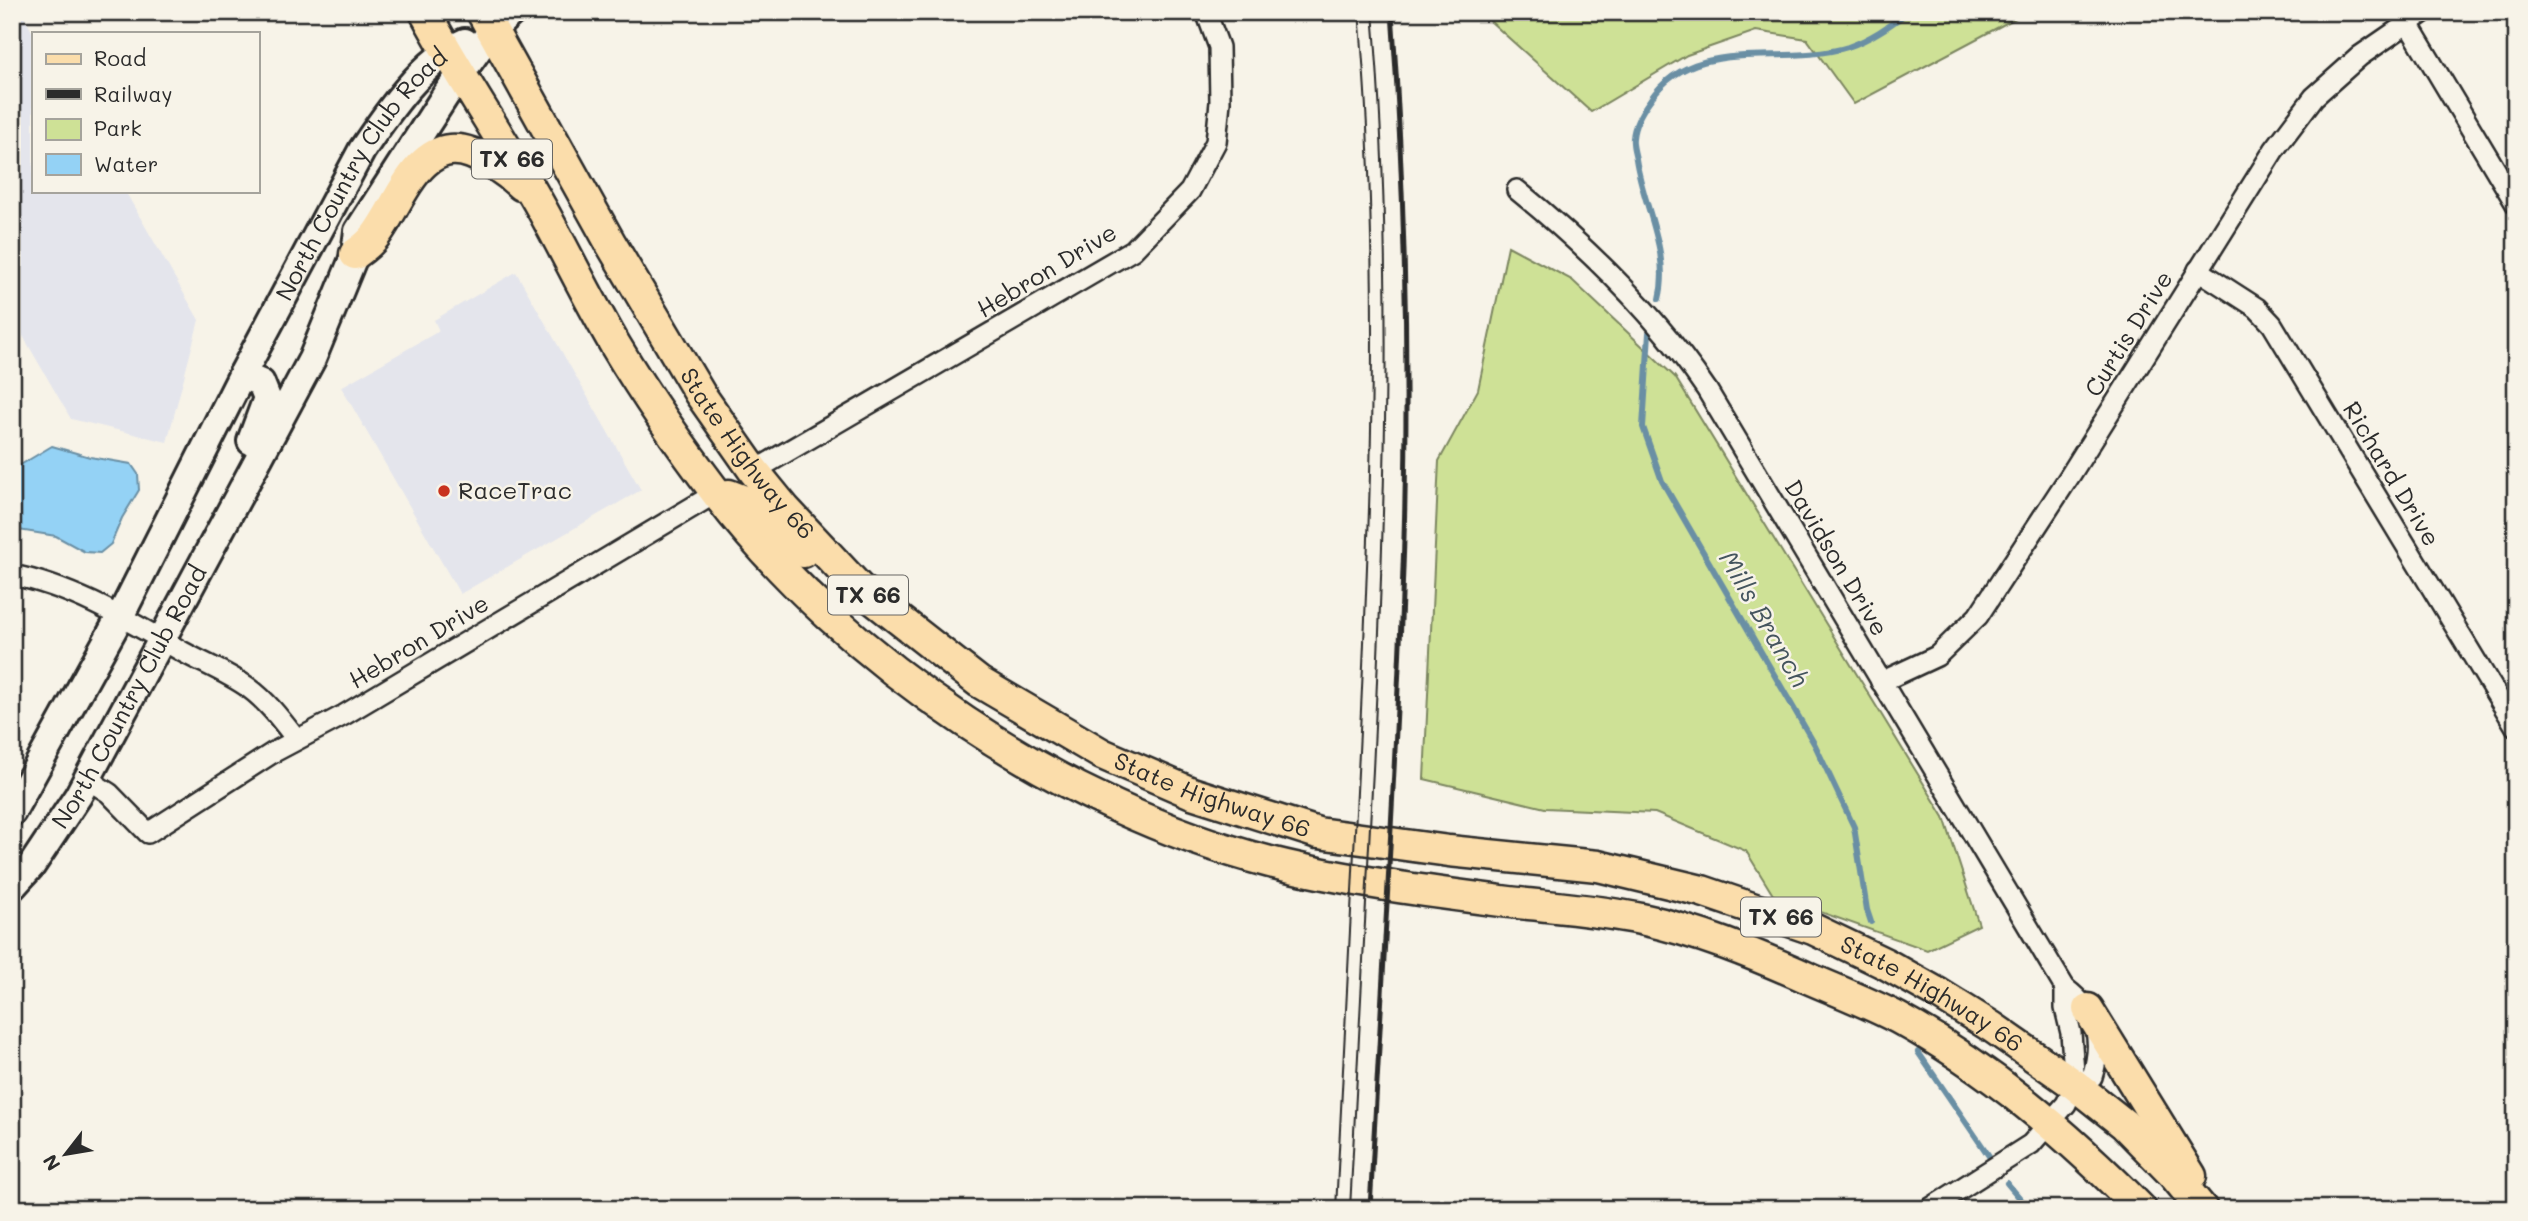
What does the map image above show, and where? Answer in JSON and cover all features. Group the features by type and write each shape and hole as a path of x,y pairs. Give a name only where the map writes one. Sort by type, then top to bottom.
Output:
{"main road":[{"name":"State Highway 66","path":"425,12 539,204 619,352 716,493 751,537 840,626 933,700 980,732 1085,792 1175,831 1269,862 1450,894 1640,919 1690,932 1770,961 1897,1017 1972,1063 2023,1099 2051,1123 2141,1209"},
{"name":"State Highway 66","path":"496,18 611,244 700,394 754,471 785,509 855,583 979,682 1102,754 1192,793 1318,833 1449,851 1598,866 1702,891 1790,920 1886,964 1939,994 2076,1085 2124,1124 2173,1174 2202,1209"},
{"name":"North Country Club Road","path":"12,812 120,617 242,375 362,150 383,119 454,62 496,18"},
{"name":"North Country Club Road","path":"12,887 32,865 87,779 312,359 355,254 358,231 454,62"},
{"path":"355,254 374,238 421,165 435,154 458,149 485,158 511,176 539,204"},
{"path":"619,352 660,383 720,464 737,475 754,471"},
{"path":"238,497 244,456 267,398 261,383 242,375"},
{"path":"716,493 720,491 742,500 810,559 855,583"},
{"path":"2088,1009 2212,1209"}],"street":[{"name":"Hebron Drive","path":"754,471 1133,250 1190,191 1216,142 1220,102 1219,47 1206,12"},
{"path":"2416,17 2516,204"},
{"name":"Curtis Drive","path":"1881,682 1937,656 1978,616 2071,474 2274,150 2314,97 2360,56 2416,17"},
{"name":"Davidson Drive","path":"1517,190 1611,273 1686,359 2065,988 2088,1009 2099,1038 2097,1062 2092,1077 2076,1085 2066,1104 2031,1144 1929,1209"},
{"name":"Richard Drive","path":"2198,270 2257,308 2272,324 2516,727"},
{"name":"Hebron Drive","path":"87,779 109,793 148,833 296,739 344,715 716,493"},
{"path":"12,575 43,581 120,617 250,689 277,714 296,739"},
{"name":"Davidson Drive","path":"2065,988 2065,1008 2071,1032 2076,1085"}],"shaded area":[{"path":"12,12 21,12 32,32 32,192 126,192 199,320 167,442 71,419 12,317"},
{"path":"516,272 641,490 460,594 341,387 439,331 434,320"}],"green space":[{"path":"1495,12 2027,12 1854,104 1807,39 1756,31 1687,55 1591,112 1490,21"},
{"path":"1508,246 1572,280 1675,377 1944,817 1979,925 1927,950 1773,895 1746,851 1655,813 1545,808 1424,779 1439,461 1478,390"}],"water":[{"path":"52,446 90,457 131,464 138,474 139,490 122,518 111,544 100,553 85,552 56,536 12,529 12,470"}],"waterway":[{"name":"Mills Branch","path":"1659,299 1662,281 1659,246 1639,177 1633,143 1637,123 1650,100 1669,79 1691,66 1715,59 1822,53 1848,47 1872,36 1908,12"},
{"name":"Mills Branch","path":"1649,333 1643,427 1662,481 1815,745 1854,827 1871,922"},
{"name":"Mills Branch","path":"1918,1052 1989,1156"},
{"name":"Mills Branch","path":"2007,1183 2029,1209"}],"tram line":[{"path":"1336,1209 1363,660 1372,382 1370,197 1359,12"},
{"path":"1350,1209 1373,770 1384,486 1384,201 1373,12"}],"railway":[{"path":"1370,1209 1395,749 1406,450 1401,158 1392,12"}],"place":[{"name":"RaceTrac","path":"444,491"}]}
